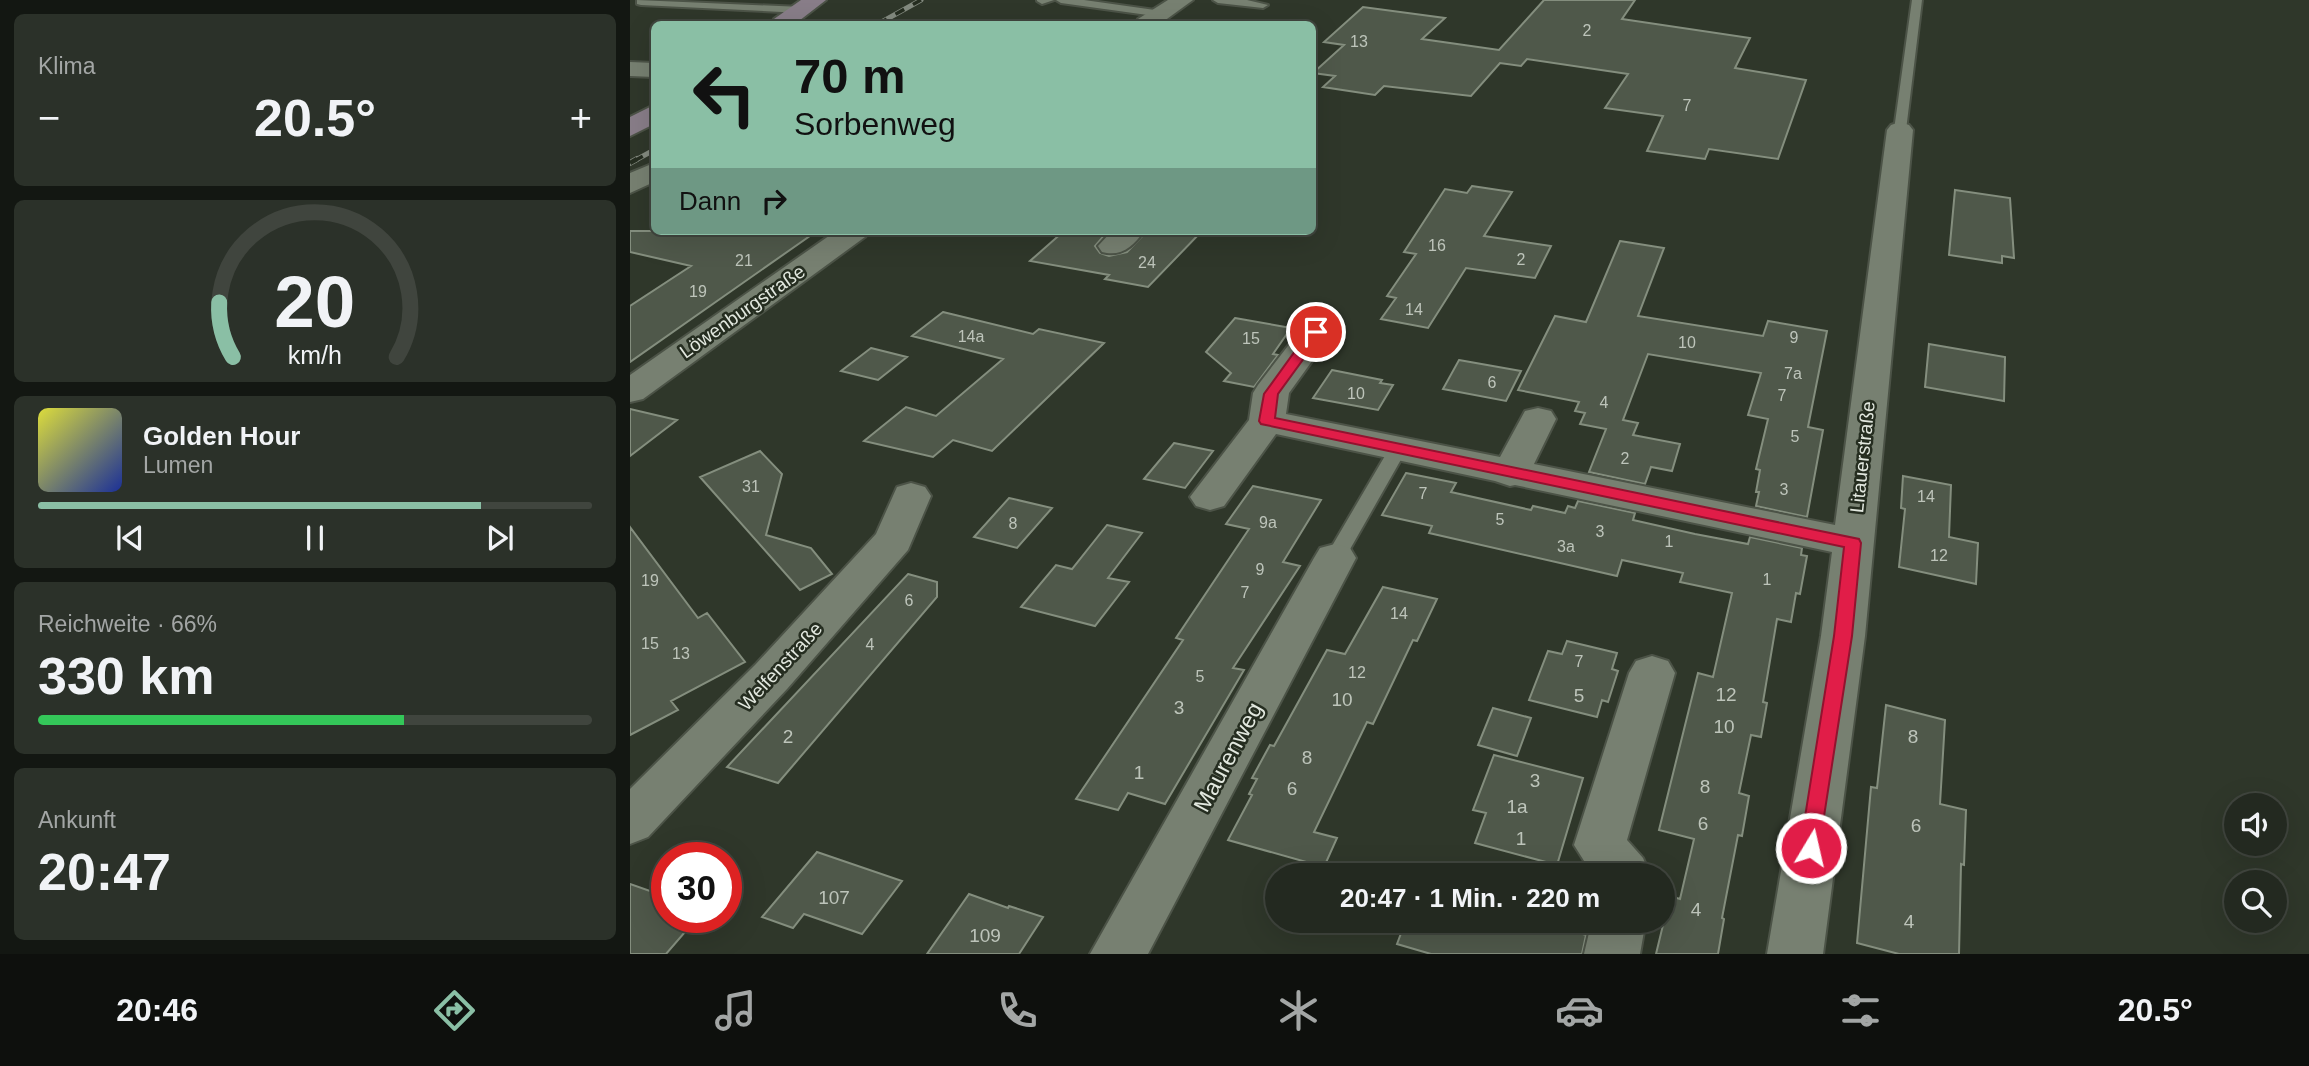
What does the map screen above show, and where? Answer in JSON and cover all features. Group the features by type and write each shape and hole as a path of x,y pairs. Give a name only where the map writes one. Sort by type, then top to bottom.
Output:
{"main road":[{"path":"786,21 808,5"},
{"path":"630,128 651,115"}],"street":[{"path":"1154,19 1182,0"},
{"path":"630,69 651,70"},
{"name":"Litauerstraße","path":"1795,954 1843,636 1900,130"},
{"path":"630,185 651,173"},
{"name":"Löwenburgstraße","path":"630,391 849,235"},
{"path":"1210,496 1267,421 1271,394 1316,332"},
{"path":"1510,474 1538,419"},
{"path":"1267,421 1510,474 1853,543"},
{"name":"Welfenstraße","path":"630,822 771,677 894,540 911,496"},
{"name":"Maurenweg","path":"1118,954 1207,797 1335,558"},
{"path":"1614,863 1600,845 1652,673"},
{"path":"1612,954 1616,933"}],"lane":[{"path":"1042,1 1049,0"},
{"path":"1061,0 1154,19"},
{"path":"1218,0 1263,5"},
{"name":"Litauerstraße","path":"1900,130 1917,0"},
{"path":"641,2 808,5"},
{"path":"1335,558 1398,449"}],"building":[{"path":"1544,0 1635,0 1622,19 1750,38 1735,68 1806,80 1778,159 1709,149 1705,159 1647,151 1663,116 1605,108 1628,74 1527,59 1521,66 1500,63 1471,96 1384,86 1375,95 1323,87 1335,76 1316,73 1316,70 1344,45 1324,42 1363,7 1445,18 1422,39 1499,50"},
{"path":"1472,186 1512,192 1484,236 1551,246 1535,278 1466,268 1428,328 1381,319 1396,298 1387,296 1416,254 1404,252 1445,189 1467,193"},
{"path":"1955,190 2010,198 2014,258 2002,256 2002,263 1949,255"},
{"path":"630,231 651,231 651,235 811,235 630,362 630,306 691,266 630,252"},
{"path":"1059,235 1105,235 1095,246 1100,253 1109,256 1127,252 1143,235 1198,235 1148,287 1105,279 1109,275 1030,261"},
{"path":"1620,241 1664,248 1638,316 1763,336 1768,321 1827,331 1808,427 1823,430 1807,517 1756,506 1760,470 1756,469 1768,419 1748,415 1761,373 1648,354 1623,420 1638,423 1633,435 1680,444 1672,471 1651,467 1645,484 1589,472 1606,429 1580,424 1585,413 1575,411 1579,402 1518,390 1555,316 1586,322"},
{"path":"943,312 1033,334 1039,329 1104,343 992,451 953,440 933,457 864,441 906,407 936,416 1003,359 912,336"},
{"path":"1235,318 1291,328 1273,354 1278,355 1254,387 1224,381 1231,373 1206,352"},
{"path":"1929,344 2005,357 2004,401 1925,387"},
{"path":"871,348 907,357 878,380 841,371"},
{"path":"1459,360 1521,371 1506,401 1443,389"},
{"path":"1332,370 1382,380 1380,383 1393,385 1378,410 1313,398"},
{"path":"630,409 677,420 630,456"},
{"path":"1174,443 1213,451 1185,488 1144,479"},
{"path":"760,451 782,474 766,535 811,548 832,574 800,590 700,477"},
{"path":"1406,473 1456,483 1451,492 1531,510 1533,506 1565,513 1568,506 1575,508 1578,501 1635,513 1633,520 1695,534 1748,544 1750,537 1802,548 1801,555 1807,556 1800,594 1796,593 1791,622 1777,619 1763,702 1767,703 1761,737 1751,735 1739,793 1749,796 1742,836 1738,835 1718,954 1656,954 1661,933 1675,933 1675,898 1680,899 1694,839 1659,830 1698,673 1713,677 1732,593 1680,582 1683,573 1622,560 1617,576 1429,533 1432,526 1382,515"},
{"path":"1903,476 1951,485 1949,537 1978,543 1976,584 1899,567 1905,509 1901,508"},
{"path":"1253,486 1321,500 1283,562 1300,566 1233,668 1244,670 1165,804 1128,793 1118,810 1076,799 1183,640 1176,638 1249,529 1226,524"},
{"path":"1009,498 1052,508 1017,548 974,537"},
{"path":"1107,525 1142,533 1108,578 1129,582 1095,626 1021,607 1056,565 1072,569"},
{"path":"630,527 698,618 707,613 745,662 671,701 678,710 630,735"},
{"path":"908,574 937,582 937,597 778,783 727,767"},
{"path":"1383,587 1437,599 1417,641 1413,640 1373,724 1367,722 1314,832 1337,838 1326,863 1310,863 1228,840 1252,795 1249,794 1257,779 1252,778 1270,745 1274,746 1327,650 1345,654"},
{"path":"1567,641 1617,653 1612,669 1618,671 1608,702 1602,700 1597,717 1529,700 1548,651 1562,654"},
{"path":"1886,705 1945,720 1940,804 1966,810 1964,865 1961,864 1959,954 1899,954 1857,943 1871,787 1877,788"},
{"path":"1493,708 1531,718 1517,756 1478,745"},
{"path":"1494,755 1583,778 1558,863 1475,843 1486,813 1473,810"},
{"path":"817,852 902,881 862,934 804,914 793,928 762,917"},
{"path":"630,884 651,891 651,933 684,933 666,954 630,954"},
{"path":"969,894 1043,917 1019,954 927,954"},
{"path":"1401,933 1586,935 1582,954 1431,954 1397,944"}],"railway":[{"path":"883,21 921,0"},
{"path":"634,161 651,152"},
{"path":"630,163 637,159"}],"route":[{"path":"1316,332 1271,394 1267,421 1510,474 1853,543 1843,636 1811,848"}]}
